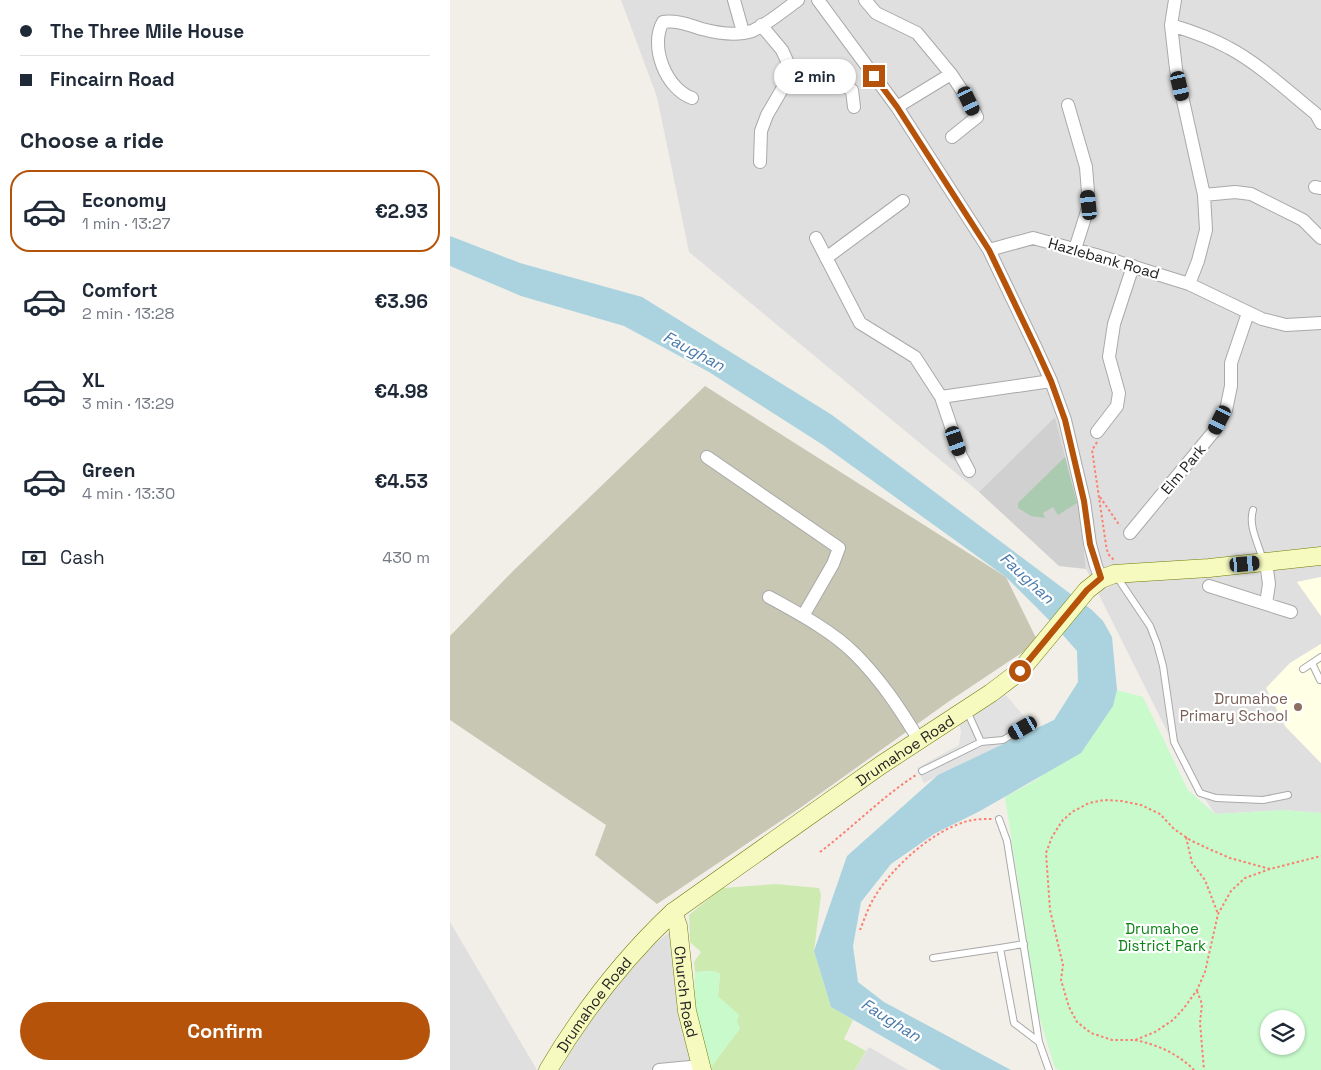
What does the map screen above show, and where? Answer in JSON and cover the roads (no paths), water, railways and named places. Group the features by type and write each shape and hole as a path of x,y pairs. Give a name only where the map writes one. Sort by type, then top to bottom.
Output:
{"street":[{"path":"734,0 743,32"},
{"path":"692,98 683,95 675,86 663,64 659,51 659,39 663,22 678,22 715,32 752,31 798,0"},
{"path":"818,0 897,107 989,250 1051,381 1065,420 1084,501 1090,544 1115,575 1321,556"},
{"path":"865,0 876,14 917,33 951,74 969,101 976,117 952,137"},
{"path":"1175,0 1171,25 1176,69 1204,195 1206,230 1198,262 1189,284"},
{"path":"761,25 782,50 792,72"},
{"path":"1171,25 1230,48 1316,114 1321,123"},
{"path":"792,72 844,85 852,90 854,107"},
{"path":"760,162 761,131 767,115 792,72"},
{"path":"897,107 951,74"},
{"path":"1068,105 1086,167 1089,205 1075,249"},
{"path":"1204,195 1236,192 1251,194 1303,220 1321,238"},
{"path":"826,258 903,201"},
{"path":"816,238 860,323 915,358 941,397 961,456 969,471"},
{"name":"Hazlebank Road","path":"989,250 1033,238 1189,284 1248,313 1286,325 1321,323"},
{"path":"1097,432 1116,406 1119,392 1110,357 1114,324 1133,266"},
{"name":"Elm Park","path":"1130,533 1215,430 1226,410 1232,386 1231,363 1248,313"},
{"path":"941,397 1051,381"},
{"path":"707,457 839,548 803,616"},
{"path":"1265,562 1269,584 1266,604"},
{"name":"Drumahoe Road","path":"548,1070 592,1001 648,936 673,912 812,813 991,693 1020,671 1087,590 1115,575"},
{"path":"1209,586 1291,612"},
{"path":"769,597 813,622 854,653 893,698 919,740"},
{"name":"Church Road","path":"673,912 678,926 687,1011 701,1068"},
{"path":"658,1070 701,1068"}],"lane":[{"path":"1253,510 1251,516 1253,531 1265,562"},
{"path":"1115,575 1150,626 1163,666 1174,742 1200,793 1216,798 1263,800 1288,795"},
{"path":"1303,669 1321,657"},
{"path":"1312,663 1320,680"},
{"path":"966,709 981,742"},
{"path":"922,771 981,742 1003,740 1023,728"},
{"path":"999,819 1007,841 1039,1042 1049,1070"},
{"path":"933,958 1024,944"},
{"path":"1000,948 1014,1023 1039,1042"}],"water":[{"name":"Faughan","path":"450,236 520,263 642,297 832,415 1092,610 1103,621 1112,637 1117,690 1113,706 1081,753 980,811 934,834 891,864 861,902 853,946 858,982 884,1002 1011,1070 941,1070 831,1007 814,951 847,856 938,775 1054,720 1078,682 1077,651 1006,577 823,445 709,372 624,326 521,296 450,266"}],"place":[{"name":"Drumahoe Primary School","path":"1298,707"}],"park label":[{"name":"Drumahoe District Park","path":"1162,936"}]}
